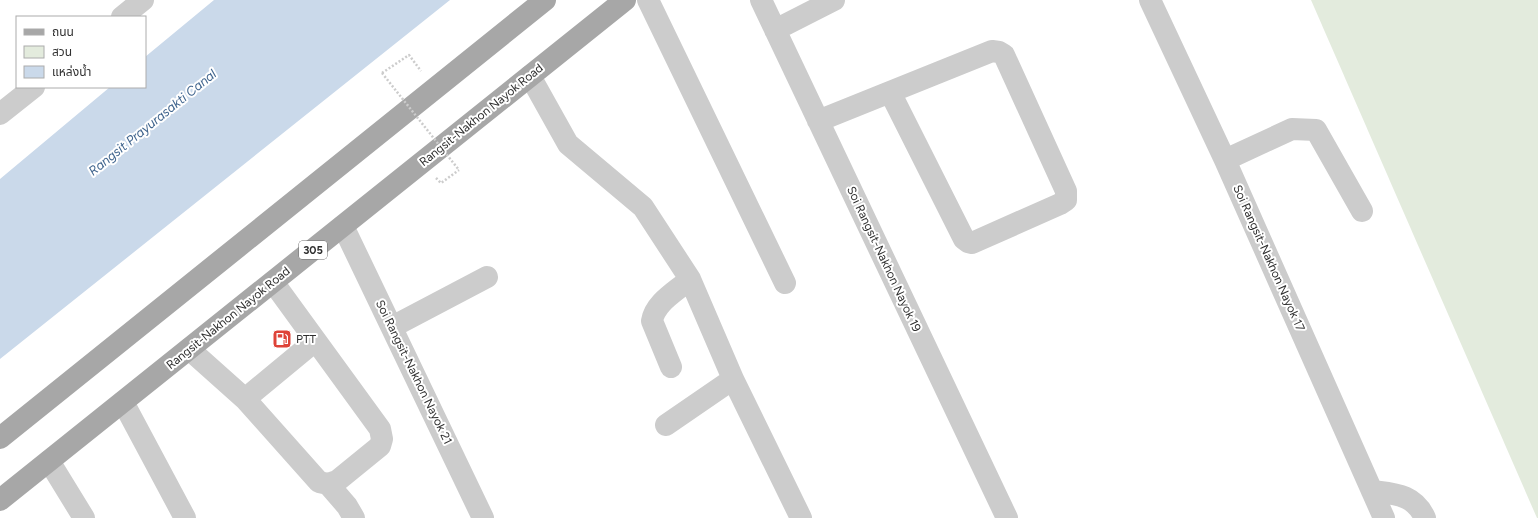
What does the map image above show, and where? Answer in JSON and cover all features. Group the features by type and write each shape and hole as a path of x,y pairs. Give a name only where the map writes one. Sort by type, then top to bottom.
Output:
{"main road":[{"path":"0,438 545,0"},
{"name":"Rangsit-Nakhon Nayok Road","path":"0,500 625,0"}],"street":[{"path":"123,16 143,0"},
{"path":"648,0 785,283"},
{"name":"Soi Rangsit-Nakhon Nayok 19","path":"761,0 1007,518"},
{"path":"775,30 834,0"},
{"name":"Soi Rangsit-Nakhon Nayok 17","path":"1150,0 1225,160 1384,518"},
{"path":"818,121 890,92 992,51 999,52 1004,55 1066,191 1066,200 972,243 968,242 964,239 890,92"},
{"path":"530,76 568,144 643,207 690,279 733,379 801,518"},
{"path":"0,114 33,88"},
{"path":"1225,160 1292,129 1316,130 1362,212"},
{"name":"Soi Rangsit-Nakhon Nayok 21","path":"343,226 483,518"},
{"path":"392,327 487,278"},
{"path":"671,366 652,321 653,314 658,306 690,279"},
{"path":"189,348 245,399 319,482 328,484 337,481 380,446 382,439 380,429 273,282"},
{"path":"245,399 315,340"},
{"path":"666,425 733,379"},
{"path":"123,402 185,518"},
{"path":"49,461 84,518"},
{"path":"328,484 347,506 354,518"},
{"path":"1372,491 1403,495 1413,501 1425,518"}],"path":[{"path":"435,89 409,55 382,73 459,170"}],"green space":[{"path":"1311,0 1538,0 1538,518 1537,518"}],"water":[{"name":"Rangsit Prayurasakti Canal","path":"214,0 450,0 0,359 0,179 109,88 146,88 146,56"}],"place":[{"name":"PTT","path":"282,339"}]}
